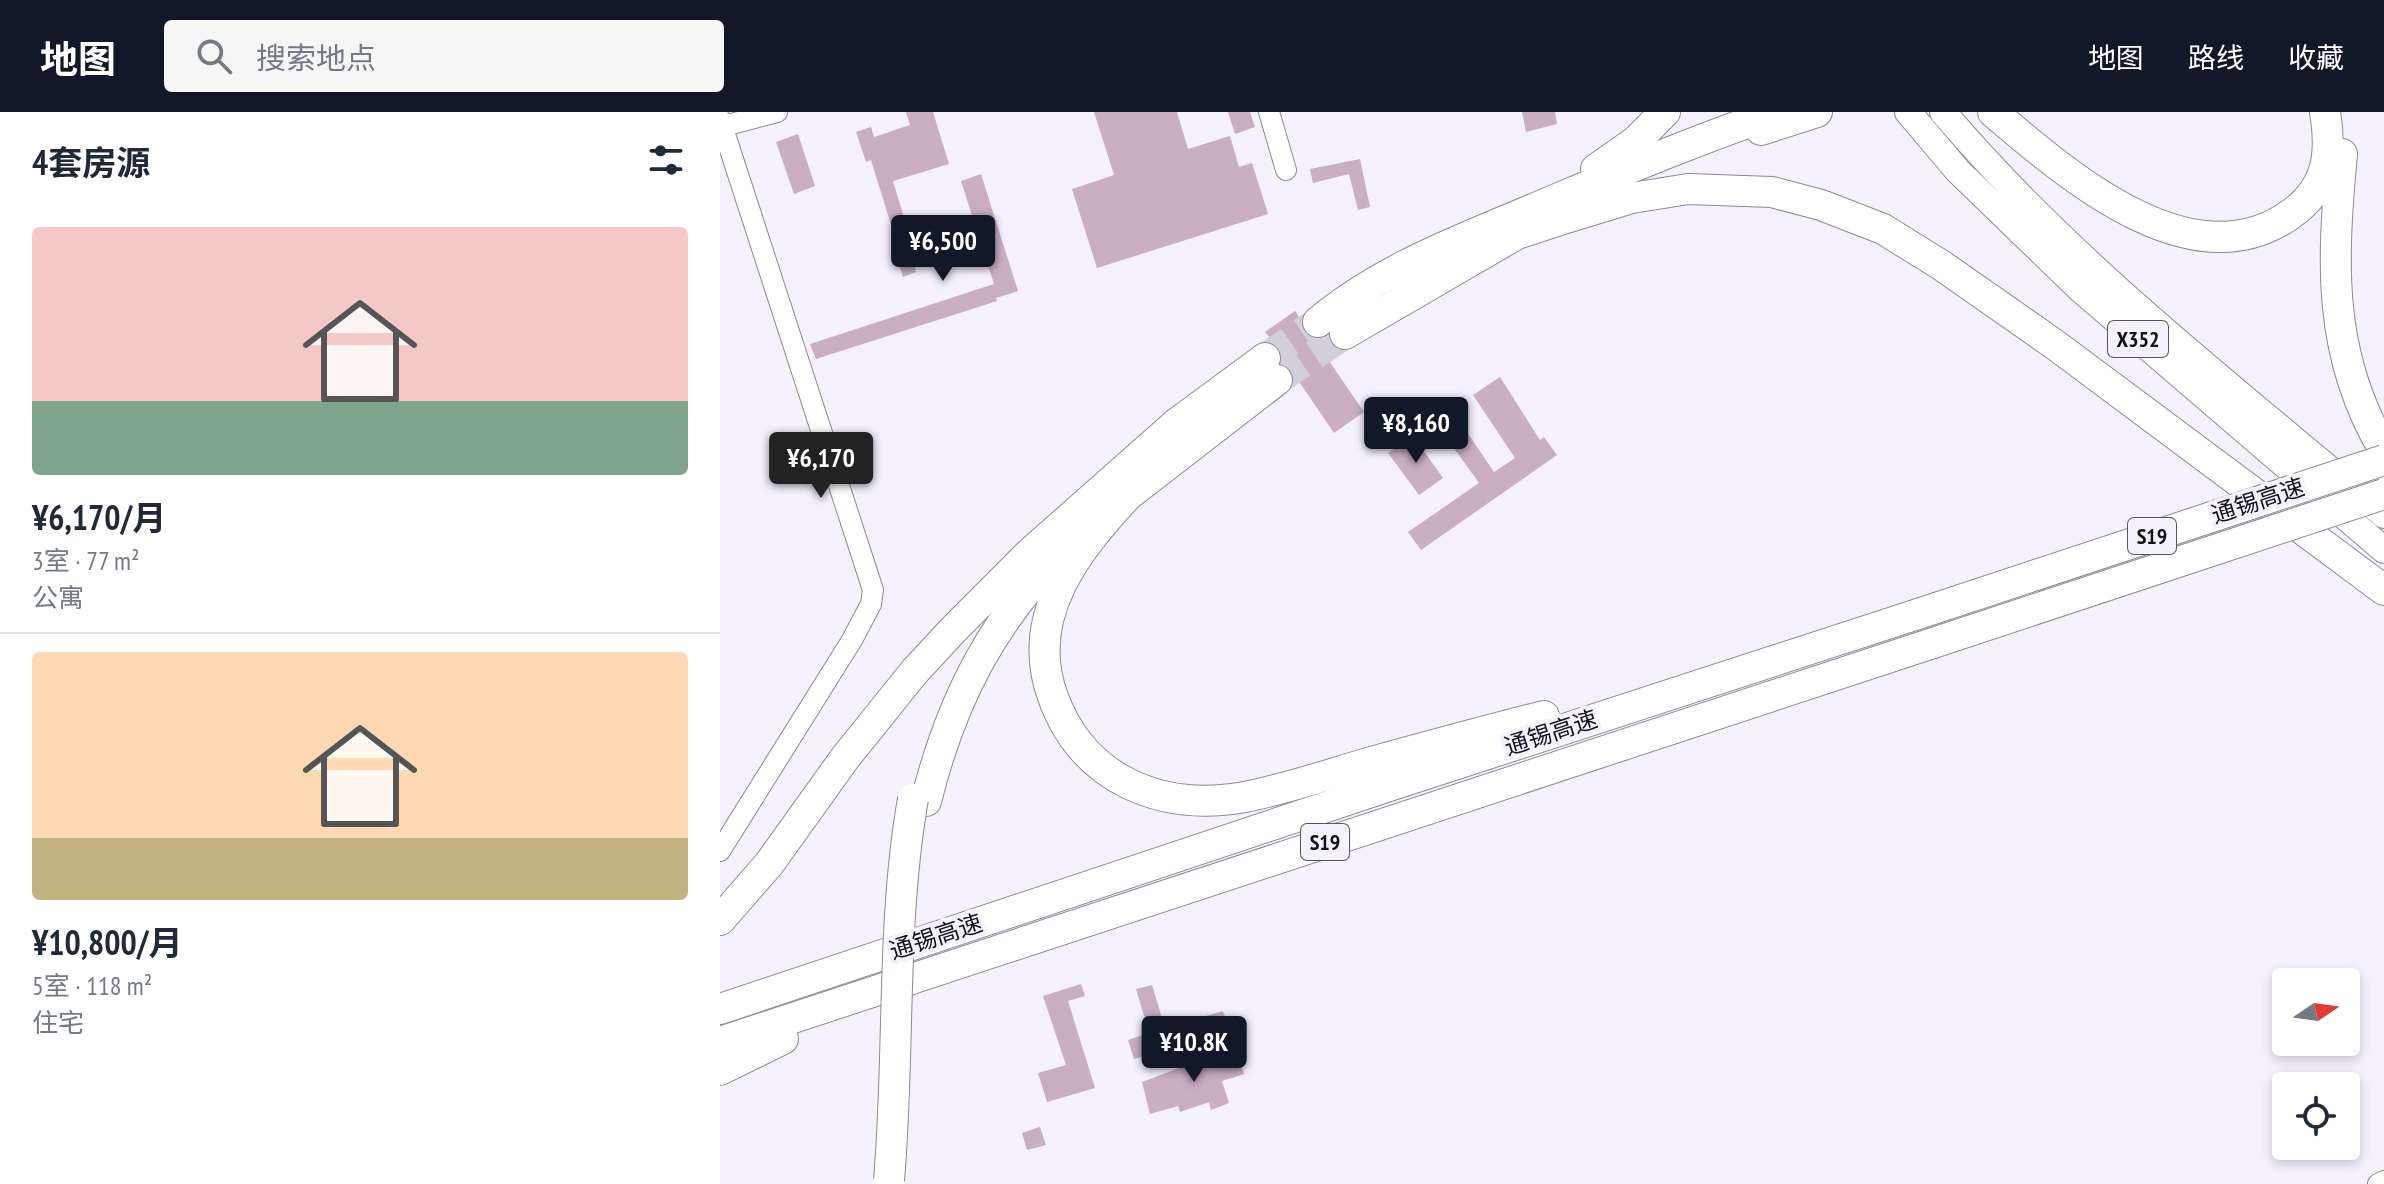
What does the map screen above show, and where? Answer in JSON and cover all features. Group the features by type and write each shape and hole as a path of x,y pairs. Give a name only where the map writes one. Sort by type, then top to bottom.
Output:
{"highway":[{"path":"1511,228 1636,141 1665,112"},
{"path":"1331,328 1338,305 1398,267 1511,228 1778,112"},
{"path":"1693,150 1817,112"},
{"path":"1993,112 2038,150 2146,220 2182,233 2217,238 2248,236 2275,226 2299,209 2316,190 2327,165 2329,133 2325,112"},
{"path":"2339,112 2342,147 2334,257 2336,305 2344,353 2369,425 2384,450"},
{"path":"1511,228 1632,198 1688,189 1772,192 1821,205 1883,229 1941,265 2054,344 2384,590"},
{"path":"896,1182 907,1137 920,800 980,656 1028,587 1084,529 1177,423 1271,369"},
{"name":"通锡高速","path":"720,1009 2384,460"},
{"path":"1118,490 1062,581 1048,619 1044,658 1050,689 1060,716 1073,738 1108,773 1154,794 1182,800 1244,797 1472,734 1798,652"},
{"path":"720,920 769,864 845,758 915,671 1030,553 1118,490"},
{"name":"通锡高速","path":"720,1042 2384,494"},
{"path":"720,1070 790,1035 1186,888"}],"main road":[{"name":"X352","path":"1908,112 1958,171 2021,235 2384,550"},
{"name":"X352","path":"1943,112 1976,151 2099,273 2384,515"}],"street":[{"path":"720,851 852,640 871,604 873,590 721,124 777,112"},
{"path":"1269,112 1286,170"},
{"path":"2378,1184 2384,1181"}],"building":[{"path":"906,112 933,112 949,164 893,181 910,238 907,239 916,272 903,277 892,242 896,241 871,160 866,162 856,132 871,127 874,137 910,125"},
{"path":"1094,112 1177,112 1188,149 1230,136 1239,167 1252,163 1268,214 1097,268 1072,189 1114,175"},
{"path":"1228,112 1250,112 1255,127 1235,134"},
{"path":"1522,112 1555,112 1557,124 1526,132"},
{"path":"798,134 815,186 794,194 776,142"},
{"path":"1360,159 1370,207 1358,210 1349,174 1313,183 1310,169"},
{"path":"981,174 1018,291 996,298 997,301 816,359 810,344 994,284 961,181"},
{"path":"1295,311 1301,320 1303,332 1314,339 1364,412 1334,433 1283,358 1280,348 1265,332"},
{"path":"1500,377 1540,440 1544,437 1557,455 1421,550 1408,532 1479,483 1451,444 1467,432 1494,472 1515,458 1473,395"},
{"path":"1413,436 1443,478 1419,495 1388,453"},
{"path":"1081,984 1085,996 1068,1001 1095,1088 1047,1102 1038,1073 1066,1065 1043,996"},
{"path":"1152,985 1165,1028 1223,1011 1230,1030 1134,1059 1128,1040 1149,1033 1136,989"},
{"path":"1235,1047 1244,1074 1222,1081 1229,1103 1211,1110 1209,1102 1180,1112 1178,1106 1150,1114 1142,1082"},
{"path":"1040,1127 1046,1145 1027,1150 1022,1133"}],"tunnel":[{"path":"1265,358 1318,322"},
{"path":"1277,380 1345,334"}]}
